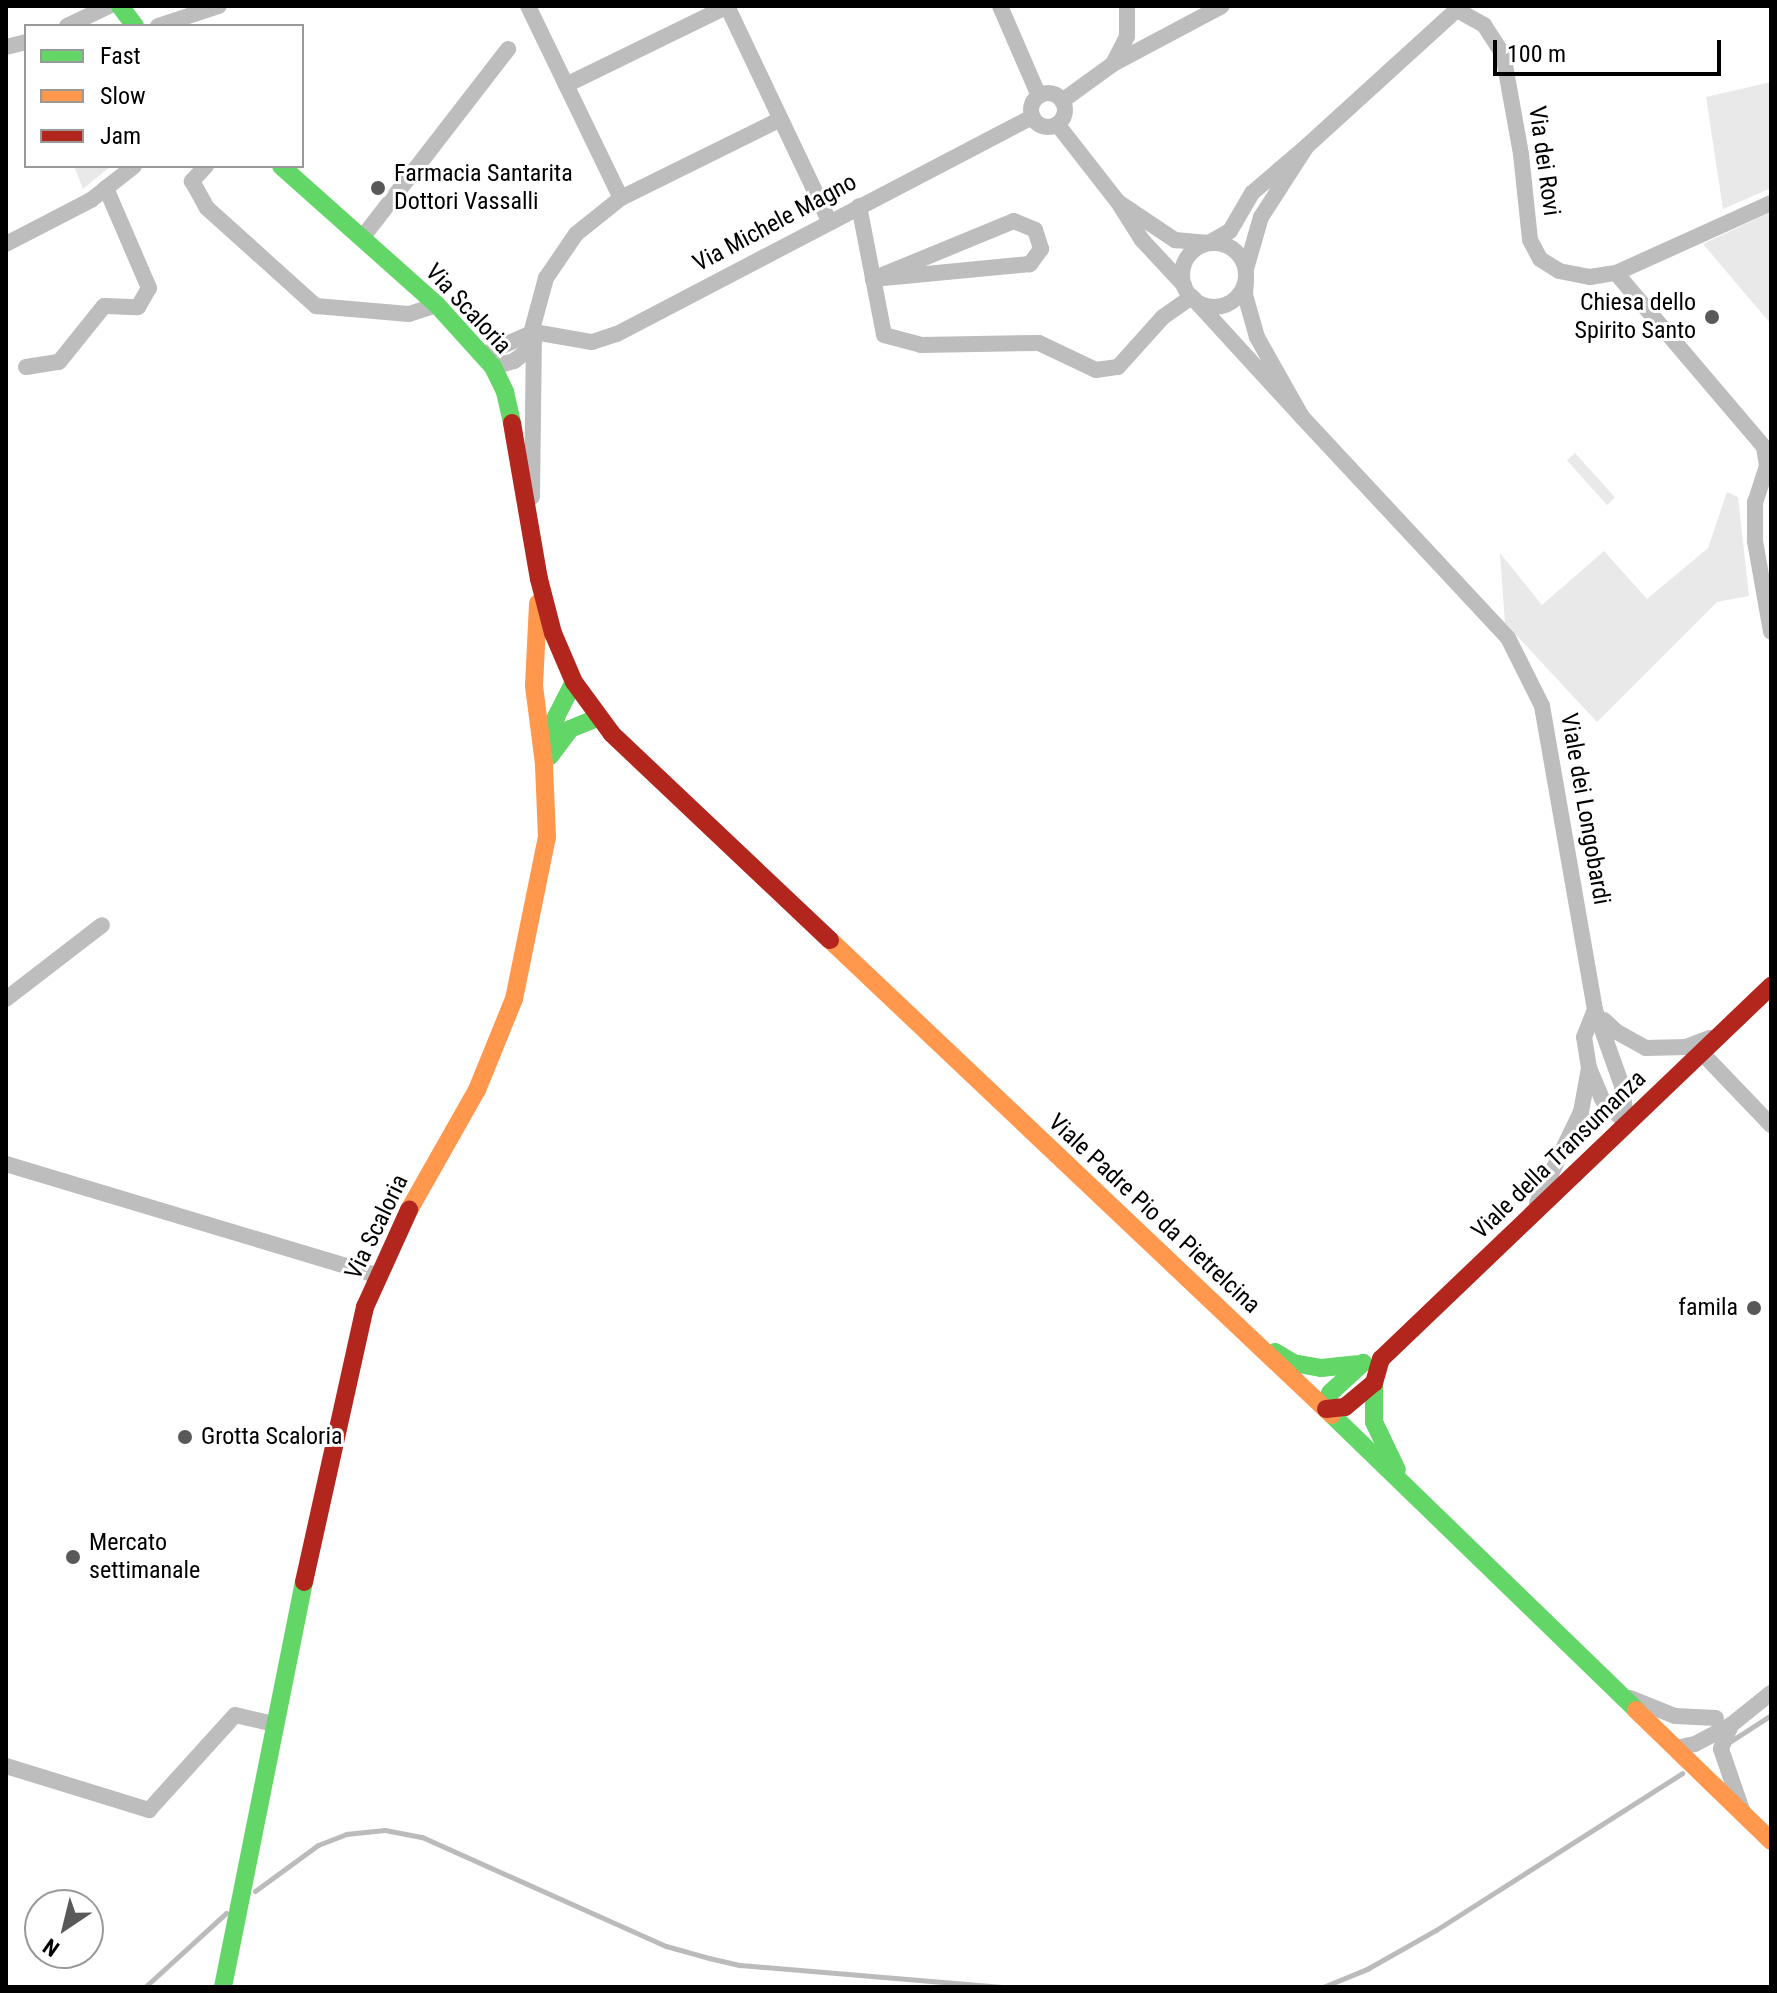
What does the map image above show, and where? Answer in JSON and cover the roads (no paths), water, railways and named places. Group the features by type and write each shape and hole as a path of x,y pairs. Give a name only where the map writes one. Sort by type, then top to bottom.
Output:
{"street":[{"path":"71,24 109,6"},
{"path":"120,6 134,24"},
{"path":"164,24 219,6"},
{"path":"528,6 621,198"},
{"path":"566,85 728,6 829,221"},
{"path":"1000,6 1039,96"},
{"path":"1113,64 1127,36 1127,6"},
{"path":"1062,101 1113,64 1222,6"},
{"path":"859,206 884,335 921,345 1039,343 1096,370 1118,367 1188,291 1187,258 1230,231 1252,193 1459,8"},
{"name":"Via dei Rovi","path":"1459,8 1484,25 1503,54 1521,154 1530,240 1540,259 1559,271 1590,277 1616,273"},
{"path":"362,238 508,49"},
{"path":"1052,94 1062,101 1064,115 1057,124 1043,126 1032,117 1031,107 1039,96 1052,94"},
{"name":"Via Michele Magno","path":"534,332 592,342 617,334 1032,117"},
{"path":"489,360 514,361 526,352 534,332 546,278 576,234 621,198 781,119"},
{"path":"1057,124 1118,202 1175,240 1228,246 1242,260 1246,274"},
{"path":"1188,291 1210,306 1229,303 1243,289 1261,217 1307,146"},
{"path":"6,244 106,188 131,168"},
{"path":"204,168 192,181 207,208 316,306 409,314 437,305"},
{"name":"Via Scaloria","path":"283,168 437,305 489,360 505,392 532,523 539,579 553,633 574,682 599,717"},
{"path":"26,367 59,362 104,306 138,307 149,288 106,188"},
{"name":"Viale dei Longobardi","path":"1118,202 1142,240 1508,638 1542,706 1595,1010 1622,1086 1627,1124"},
{"path":"1771,203 1616,273 1764,447 1768,486 1755,502 1755,541 1771,632"},
{"path":"1014,221 1035,230 1041,249 1030,264 873,279 1014,221"},
{"name":"Viale dei Longobardi","path":"1246,274 1245,295 1257,337 1302,417"},
{"name":"Via Scaloria","path":"532,523 534,332"},
{"name":"Via Scaloria","path":"223,1987 273,1724 365,1307 395,1236 477,1090 514,999 547,837 544,764 534,686 539,579"},
{"path":"534,686 550,680 574,682"},
{"name":"Via Scaloria","path":"544,764 556,717 574,682"},
{"path":"544,764 570,729 599,717"},
{"name":"Viale Padre Pio da Pietrelcina","path":"599,717 628,751 1254,1340 1771,1841"},
{"path":"6,999 102,925"},
{"name":"Viale della Transumanza","path":"1406,1487 1374,1422 1374,1383 1381,1359 1771,986"},
{"path":"1595,1010 1617,1032 1646,1048 1686,1047 1720,1035"},
{"name":"Viale dei Longobardi","path":"1595,1010 1584,1037 1589,1068 1602,1099 1627,1124"},
{"path":"1702,1053 1771,1125"},
{"name":"Viale dei Longobardi","path":"1531,1215 1581,1112 1589,1068"},
{"path":"6,1164 379,1276"},
{"path":"1254,1340 1293,1363 1321,1368 1381,1359"},
{"path":"1357,1364 1330,1393 1326,1409 1345,1407 1374,1383"},
{"path":"1676,1748 1695,1744 1771,1693"},
{"path":"1621,1694 1675,1716 1724,1722"},
{"path":"6,1766 149,1810 235,1715 273,1724"},
{"path":"1724,1722 1721,1749 1742,1812"}],"waterway":[{"path":"1731,1741 1771,1715"},
{"path":"1323,1987 1367,1969 1436,1930 1682,1773"},
{"path":"255,1891 318,1845 346,1834 385,1830 422,1837 666,1946 709,1958 740,1965 1002,1987"},
{"path":"145,1987 226,1913"}],"place":[{"name":"Farmacia Santarita Dottori Vassalli","path":"378,188"},
{"name":"Chiesa dello Spirito Santo","path":"1712,317"},
{"name":"famila","path":"1754,1308"},
{"name":"Grotta Scaloria","path":"185,1437"},
{"name":"Mercato settimanale","path":"73,1557"}]}
